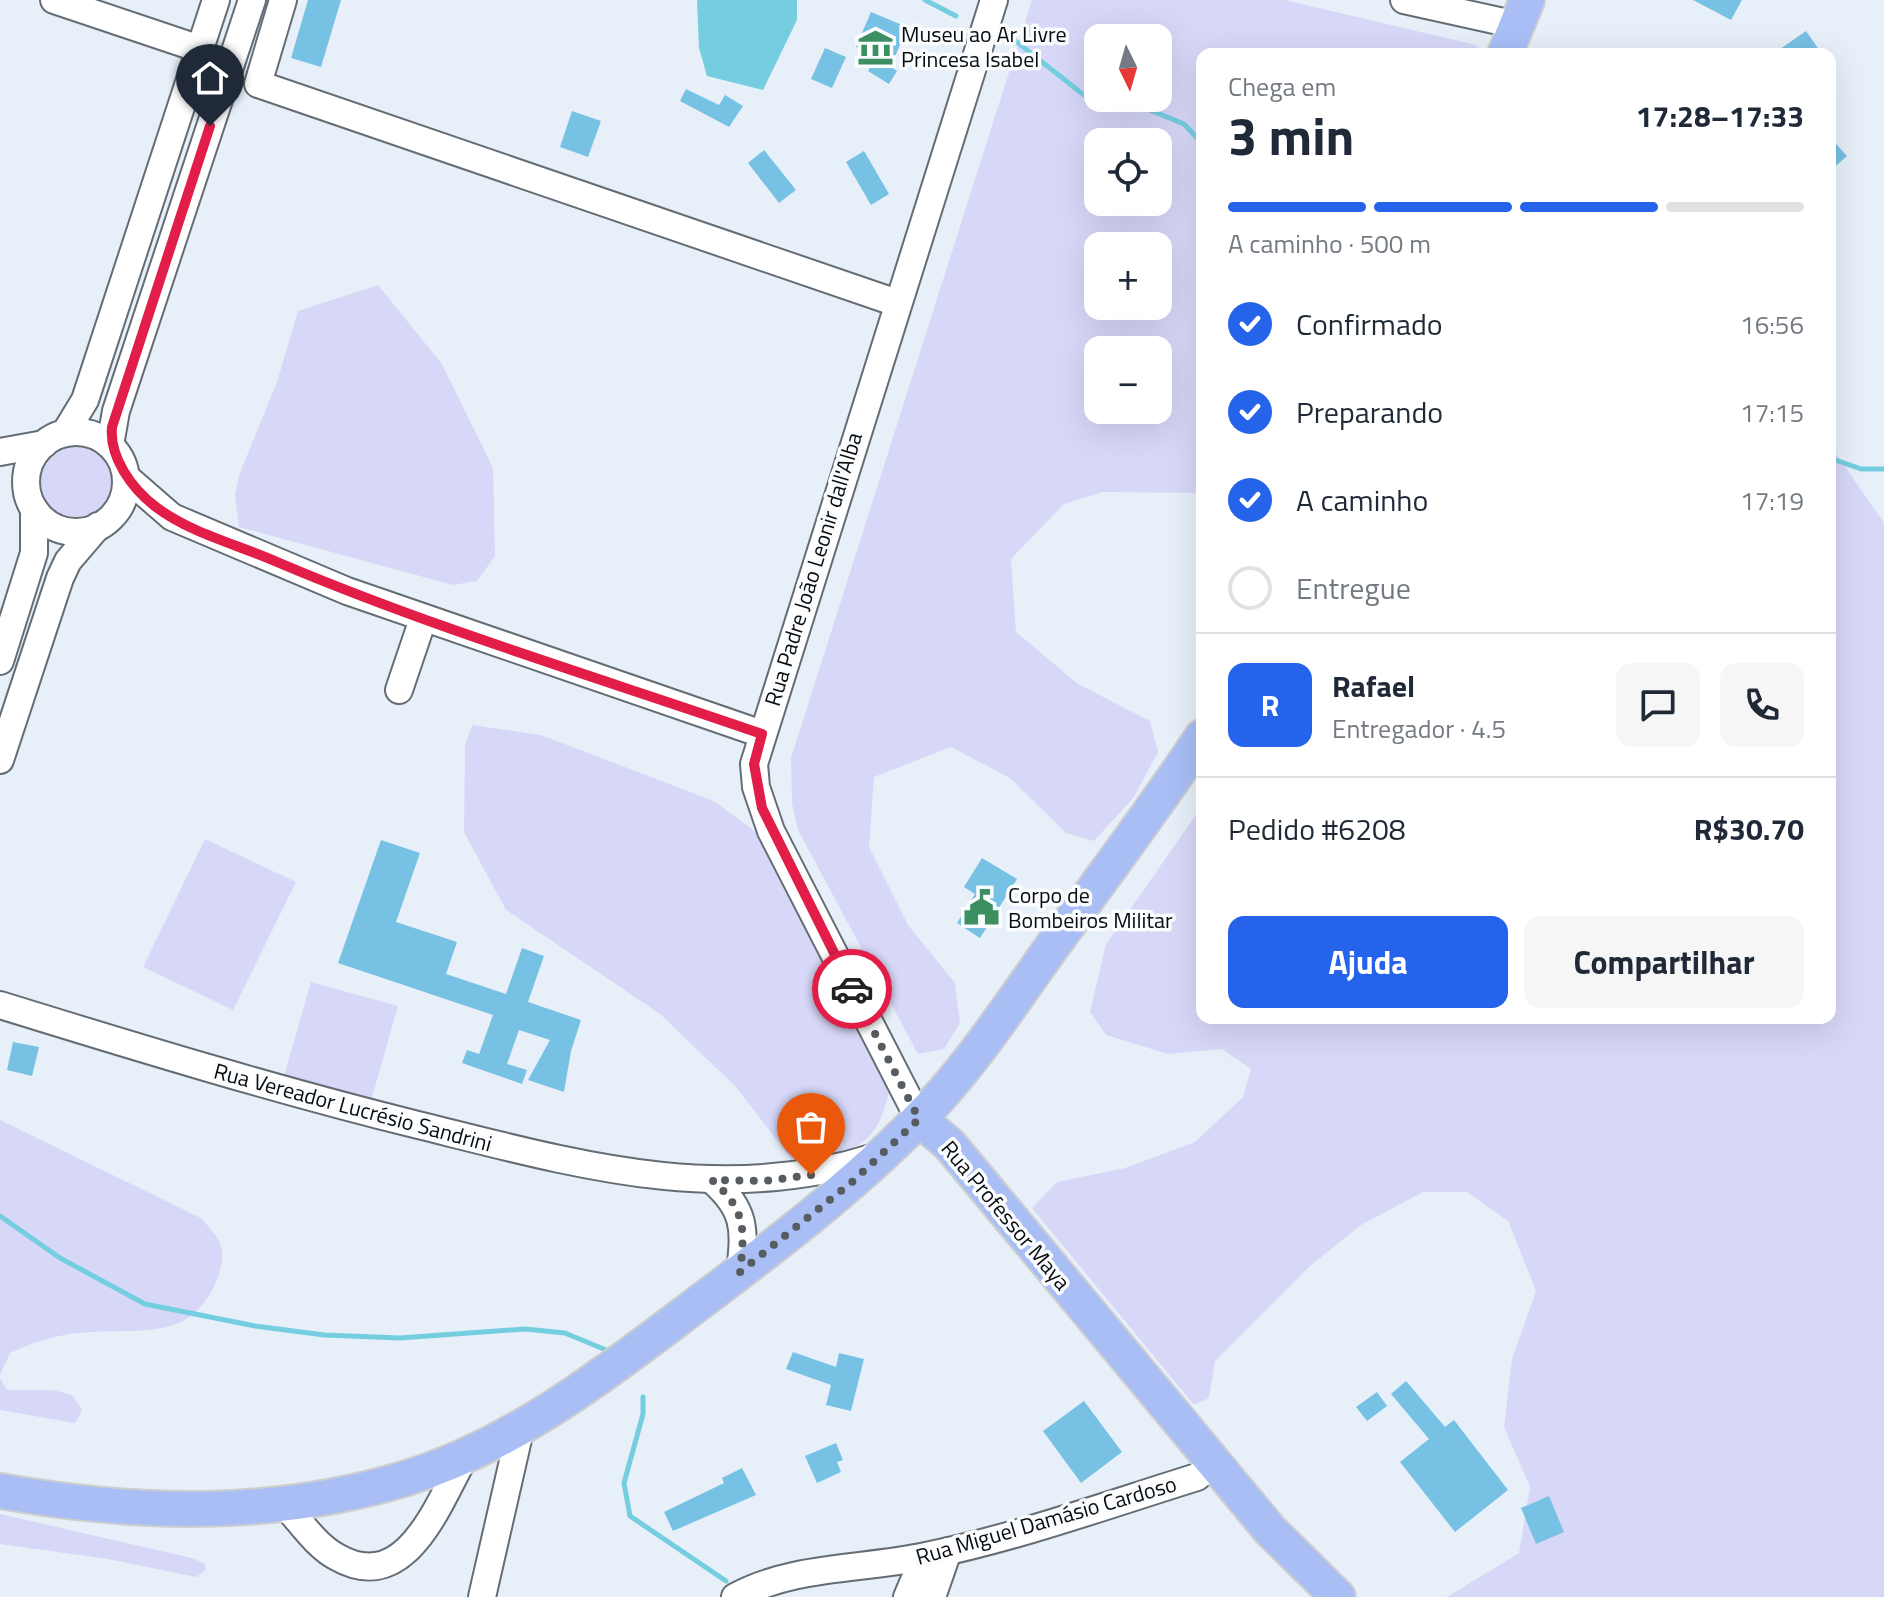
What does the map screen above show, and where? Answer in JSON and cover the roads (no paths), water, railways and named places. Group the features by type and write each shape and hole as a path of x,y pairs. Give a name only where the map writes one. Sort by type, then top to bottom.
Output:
{"main road":[{"path":"0,1491 133,1509 203,1510 284,1504 407,1477 465,1456 521,1426 612,1368 740,1272 882,1155 919,1119 985,1040 1196,745"},
{"name":"Rua Professor Maya","path":"919,1119 930,1152 1205,1470 1307,1597"},
{"name":"Rua Professor Maya","path":"1205,1470 1338,1597"}],"street":[{"path":"54,0 200,49"},
{"path":"0,661 34,553 32,503 27,474 85,400 216,0"},
{"path":"110,445 116,411 252,0"},
{"path":"283,0 258,84 897,303"},
{"name":"Rua Padre João Leonir dall'Alba","path":"919,1119 771,831 756,787 754,764 994,0"},
{"path":"1404,0 1517,26"},
{"path":"0,452 54,438 89,434 110,445 123,465 126,477 122,500 68,561 60,578 0,760"},
{"path":"0,465 52,525 63,529 75,531 103,523 172,517"},
{"path":"126,477 172,517 423,619 762,734"},
{"path":"399,690 423,619"},
{"name":"Rua Vereador Lucrésio Sandrini","path":"0,1005 278,1091 532,1153 648,1175 712,1180 793,1178 830,1171 882,1155"},
{"path":"712,1180 732,1198 741,1217 744,1237 740,1272"},
{"path":"482,1597 499,1534 521,1426"},
{"path":"284,1504 336,1557 360,1565 385,1564 406,1554 421,1537 465,1456"},
{"name":"Rua Miguel Damásio Cardoso","path":"735,1597 779,1579 813,1571 936,1554 1205,1470"},
{"path":"907,1597 936,1554"},
{"path":"932,1597 936,1554"}],"water":[{"path":"697,0 797,0 797,20 763,90 707,76 699,48"}],"waterway":[{"path":"925,0 956,16"},
{"path":"1008,35 1094,103 1145,108 1184,124 1196,137"},
{"path":"1836,460 1861,469 1884,469"},
{"path":"0,1216 60,1258 145,1304 255,1326 324,1335 400,1338 525,1329 565,1333 606,1350"},
{"path":"643,1397 643,1414 624,1483 630,1516 726,1581"}],"place":[{"name":"Museu ao Ar Livre Princesa Isabel","path":"875,47"},
{"name":"Corpo de Bombeiros Militar","path":"982,908"}]}
